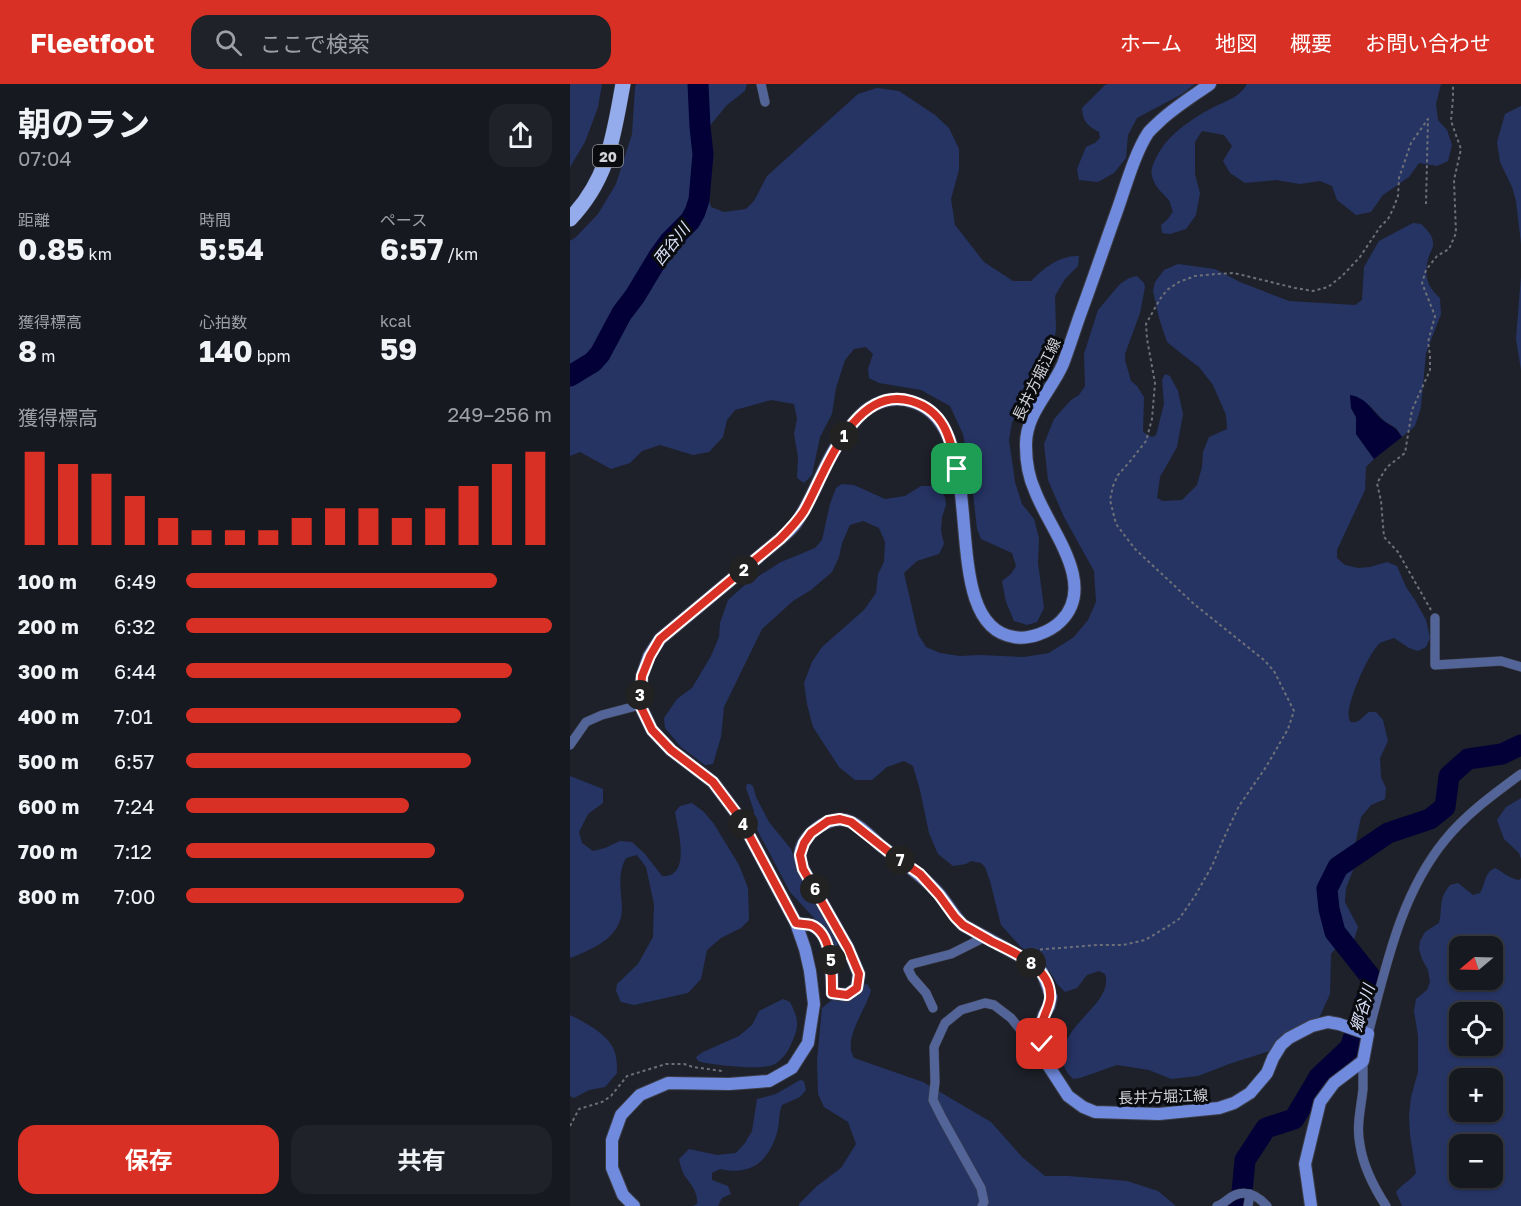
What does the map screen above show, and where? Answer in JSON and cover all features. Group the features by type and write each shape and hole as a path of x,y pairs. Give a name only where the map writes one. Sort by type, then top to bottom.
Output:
{"main road":[{"name":"20","path":"570,219 589,195 604,169 623,84"},
{"name":"長井方堀江線","path":"640,705 642,676 660,639 794,526 836,447 855,420 869,408 889,399 903,399 931,411 942,422 951,441 957,469 971,580 975,602 983,617 1005,635 1017,638 1032,636 1060,622 1072,606 1076,588 1067,557 1034,490 1026,447 1027,430 1034,412 1062,366 1133,165 1148,132 1172,110 1210,84"},
{"path":"634,1206 623,1195 612,1168 612,1140 621,1115 627,1108 640,1095 668,1083 729,1084 769,1081 792,1068 808,1043 814,1004 810,971 796,923 740,818 713,782 671,750 652,730 640,705"},
{"name":"長井方堀江線","path":"814,1004 832,993 847,995 857,988 859,974 848,948 803,869 800,855 811,833 828,821 840,819 851,822 920,874 963,925 1029,961 1041,972 1050,997 1049,1006 1040,1028 1046,1062 1068,1096 1083,1107 1095,1112 1159,1114 1219,1108 1234,1103 1250,1093 1267,1073 1273,1058 1288,1038 1312,1026 1328,1022 1365,1033"},
{"path":"796,923 812,925 820,932 829,948 832,993"},
{"path":"1311,1206 1305,1164 1320,1102 1334,1083 1363,1061 1365,1033"}],"street":[{"path":"761,84 765,102"},
{"path":"1436,618 1436,665 1501,661 1521,667"},
{"path":"570,745 586,722 640,705"},
{"path":"1365,1033 1394,940 1413,890 1427,864 1464,819 1521,774"},
{"path":"933,1008 926,993 908,969 912,964 951,954 985,938"},
{"path":"982,1206 984,1202 981,1188 933,1100 934,1047 945,1023 961,1011 985,1003 994,1005 1011,1017 1046,1062"},
{"path":"1363,1061 1363,1088 1358,1121 1360,1146 1368,1172 1386,1206"},
{"path":"1217,1206 1234,1196 1246,1193 1254,1194 1267,1206"},
{"path":"1248,1206 1250,1194"}],"path":[{"path":"1436,618 1398,552 1384,537 1382,501 1377,483 1387,467 1405,453 1412,410 1430,370 1428,342 1435,316 1422,283 1426,270 1437,256 1449,249 1456,233 1454,180 1461,149 1451,121 1453,84"},
{"path":"1035,950 1123,945 1145,940 1179,919 1212,866 1239,806 1266,767 1288,729 1294,711 1274,671 1194,604 1135,549 1116,525 1110,500 1113,486 1118,475 1146,441 1152,419 1155,383 1146,324 1167,290 1195,276 1234,273 1313,291 1328,287 1360,257 1388,219 1398,195 1399,178 1411,143 1428,119 1426,204"}],"shaded area":[{"path":"570,84 602,84 598,107 585,142 570,167"},
{"path":"636,84 747,84 745,91 727,105 708,128 705,185 711,207 724,212 746,209 754,201 767,176 858,94 877,88 899,91 935,115 949,128 959,149 959,170 951,199 955,225 984,262 1013,281 1031,281 1059,260 1079,256 1078,266 1065,279 1055,296 1056,329 1051,356 1012,422 1009,440 1015,482 1022,504 1034,519 1039,538 1038,563 1044,608 1037,622 1027,625 1014,621 1006,602 1002,581 1011,574 1016,566 1012,553 981,539 977,529 963,434 950,406 921,390 879,383 869,378 868,369 873,354 866,347 854,349 845,360 836,388 832,414 820,437 812,475 804,483 797,478 798,457 794,434 797,419 794,404 771,400 735,410 727,420 723,437 709,452 693,455 660,445 642,451 630,463 611,469 580,452 570,456 570,241 598,214 616,184 632,134"},
{"path":"1108,84 1195,84 1182,94 1137,118 1128,135 1126,158 1114,173 1098,182 1079,180 1077,169 1086,147 1100,138 1099,132 1083,117 1082,108"},
{"path":"1247,84 1441,84 1436,104 1438,120 1447,130 1452,145 1448,161 1437,166 1419,163 1409,177 1383,195 1371,212 1356,215 1337,200 1332,186 1320,181 1300,184 1276,180 1245,183 1230,173 1223,161 1232,146 1224,135 1202,131 1195,142 1195,174 1200,193 1196,215 1186,229 1170,234 1162,233 1161,225 1173,211 1170,202 1153,180 1152,168 1158,154 1169,139 1190,121 1228,101"},
{"path":"1521,106 1521,244 1516,201 1500,162 1497,142 1505,114"},
{"path":"1413,223 1421,224 1430,233 1433,242 1426,271 1429,285 1440,298 1441,314 1426,353 1421,407 1415,426 1402,437 1396,428 1384,421 1369,405 1351,408 1356,417 1356,434 1374,459 1366,467 1365,490 1337,550 1337,558 1345,565 1358,568 1387,562 1397,566 1406,587 1426,620 1430,638 1426,647 1418,651 1394,638 1380,643 1364,667 1351,702 1349,719 1351,722 1359,721 1369,712 1376,712 1383,720 1388,741 1380,758 1381,777 1386,788 1385,799 1371,805 1361,817 1355,845 1355,865 1346,888 1345,902 1358,927 1354,940 1336,948 1331,954 1330,994 1320,1016 1291,1044 1198,1076 1171,1079 1149,1070 1117,1065 1073,1079 1064,1066 1064,1047 1069,1035 1102,995 1106,985 1105,974 1099,971 1087,975 1077,988 1065,992 1057,984 1047,967 1020,946 1001,925 985,867 981,863 971,861 953,866 938,854 929,833 913,766 904,761 887,767 872,780 855,780 839,767 813,727 804,683 812,662 822,647 864,610 876,593 878,574 884,562 885,542 879,528 863,521 850,525 832,572 811,590 793,601 762,629 724,707 721,737 713,764 705,765 681,747 665,728 664,718 677,699 692,688 711,656 719,637 720,623 728,600 746,584 781,562 815,548 822,540 836,488 842,484 854,485 885,499 905,496 921,486 936,486 945,497 946,505 941,531 944,544 939,554 917,561 904,573 918,634 926,647 940,653 960,656 1024,657 1049,653 1074,637 1088,620 1096,602 1094,571 1064,517 1048,480 1044,444 1054,419 1085,386 1084,354 1098,310 1120,284 1129,278 1137,276 1144,283 1140,313 1125,354 1125,360 1131,381 1144,397 1143,432 1152,437 1156,435 1164,404 1162,380 1165,374 1170,376 1178,391 1183,414 1177,447 1160,477 1157,498 1163,501 1182,500 1197,485 1203,452 1209,437 1227,429 1226,415 1213,385 1199,367 1167,342 1153,291 1155,282 1164,270 1178,264 1215,269 1240,282 1289,301 1355,305 1362,300 1364,267 1379,241"},
{"path":"1521,276 1521,370 1516,339"},
{"path":"1350,395 1365,402 1402,437 1374,459 1356,434 1356,417 1351,408"},
{"path":"570,776 603,789 603,803 588,814 579,832 582,843 593,851 620,841 632,842 645,854 662,876 671,875 677,869 681,852 675,812 680,806 692,803 714,824 739,865 748,888 749,920 741,928 721,938 707,950 701,979 688,993 634,1005 621,1002 616,991 617,984 638,964 653,937 654,904 646,867 637,855 626,858 622,867 620,880 622,913 615,930 605,941 570,958"},
{"path":"747,784 753,786 769,822 791,849 813,901 838,942 837,947 832,946 815,919 790,892 754,824 754,811 746,788"},
{"path":"1521,798 1521,859 1519,853 1504,839 1497,820 1506,807"},
{"path":"1495,868 1513,878 1519,880 1521,878 1521,1206 1402,1206 1396,1192 1416,1173 1409,1116 1411,1097 1418,1072 1418,1036 1414,1011 1416,999 1427,990 1430,982 1428,970 1419,949 1420,941 1425,932 1439,923 1442,899 1450,885 1458,883 1473,895 1480,893 1487,875"},
{"path":"867,984 871,990 851,1042 854,1058 923,1082 991,1122 1022,1157 1045,1176 1127,1181 1158,1191 1176,1206 799,1206 817,1186 841,1168 856,1144 848,1122 824,1107 818,1094 817,1060 822,1008 833,999 859,993"},
{"path":"783,999 790,1002 797,1026 789,1048 778,1062 768,1066 751,1067 698,1061 696,1057 703,1052 739,1036 752,1025 759,1011"},
{"path":"570,1015 594,1028 610,1043 617,1063 617,1073 605,1087 589,1090 574,1098 570,1096"},
{"path":"800,1080 804,1081 806,1090 800,1097 782,1105 777,1133 769,1152 757,1164 749,1168 731,1171 720,1169 712,1173 712,1180 728,1186 731,1194 722,1198 718,1206 693,1206 697,1204 694,1188 684,1175 679,1159 689,1149 717,1155 736,1153 752,1131 757,1099 776,1094"}],"waterway":[{"name":"西谷川","path":"570,376 593,362 600,354 622,313 659,256 690,221 695,212 699,200 703,154 698,84"},
{"name":"郷谷川","path":"1236,1206 1241,1203 1245,1160 1266,1128 1294,1119 1319,1077 1350,1048 1373,980 1335,932 1327,889 1338,867 1388,833 1430,819 1445,807 1449,776 1468,759 1502,754 1521,745"}],"route":[{"path":"957,469 951,441 942,422 931,411 903,399 889,399 869,408 855,420 836,447 794,526 660,639 642,676 640,705 652,730 671,750 713,782 740,818 796,923 812,925 820,932 829,948 832,993 847,995 857,988 859,974 848,948 803,869 800,855 811,833 828,821 840,819 851,822 920,874 963,925 1029,961 1041,972 1050,997 1049,1006 1040,1028 1042,1044"}]}
